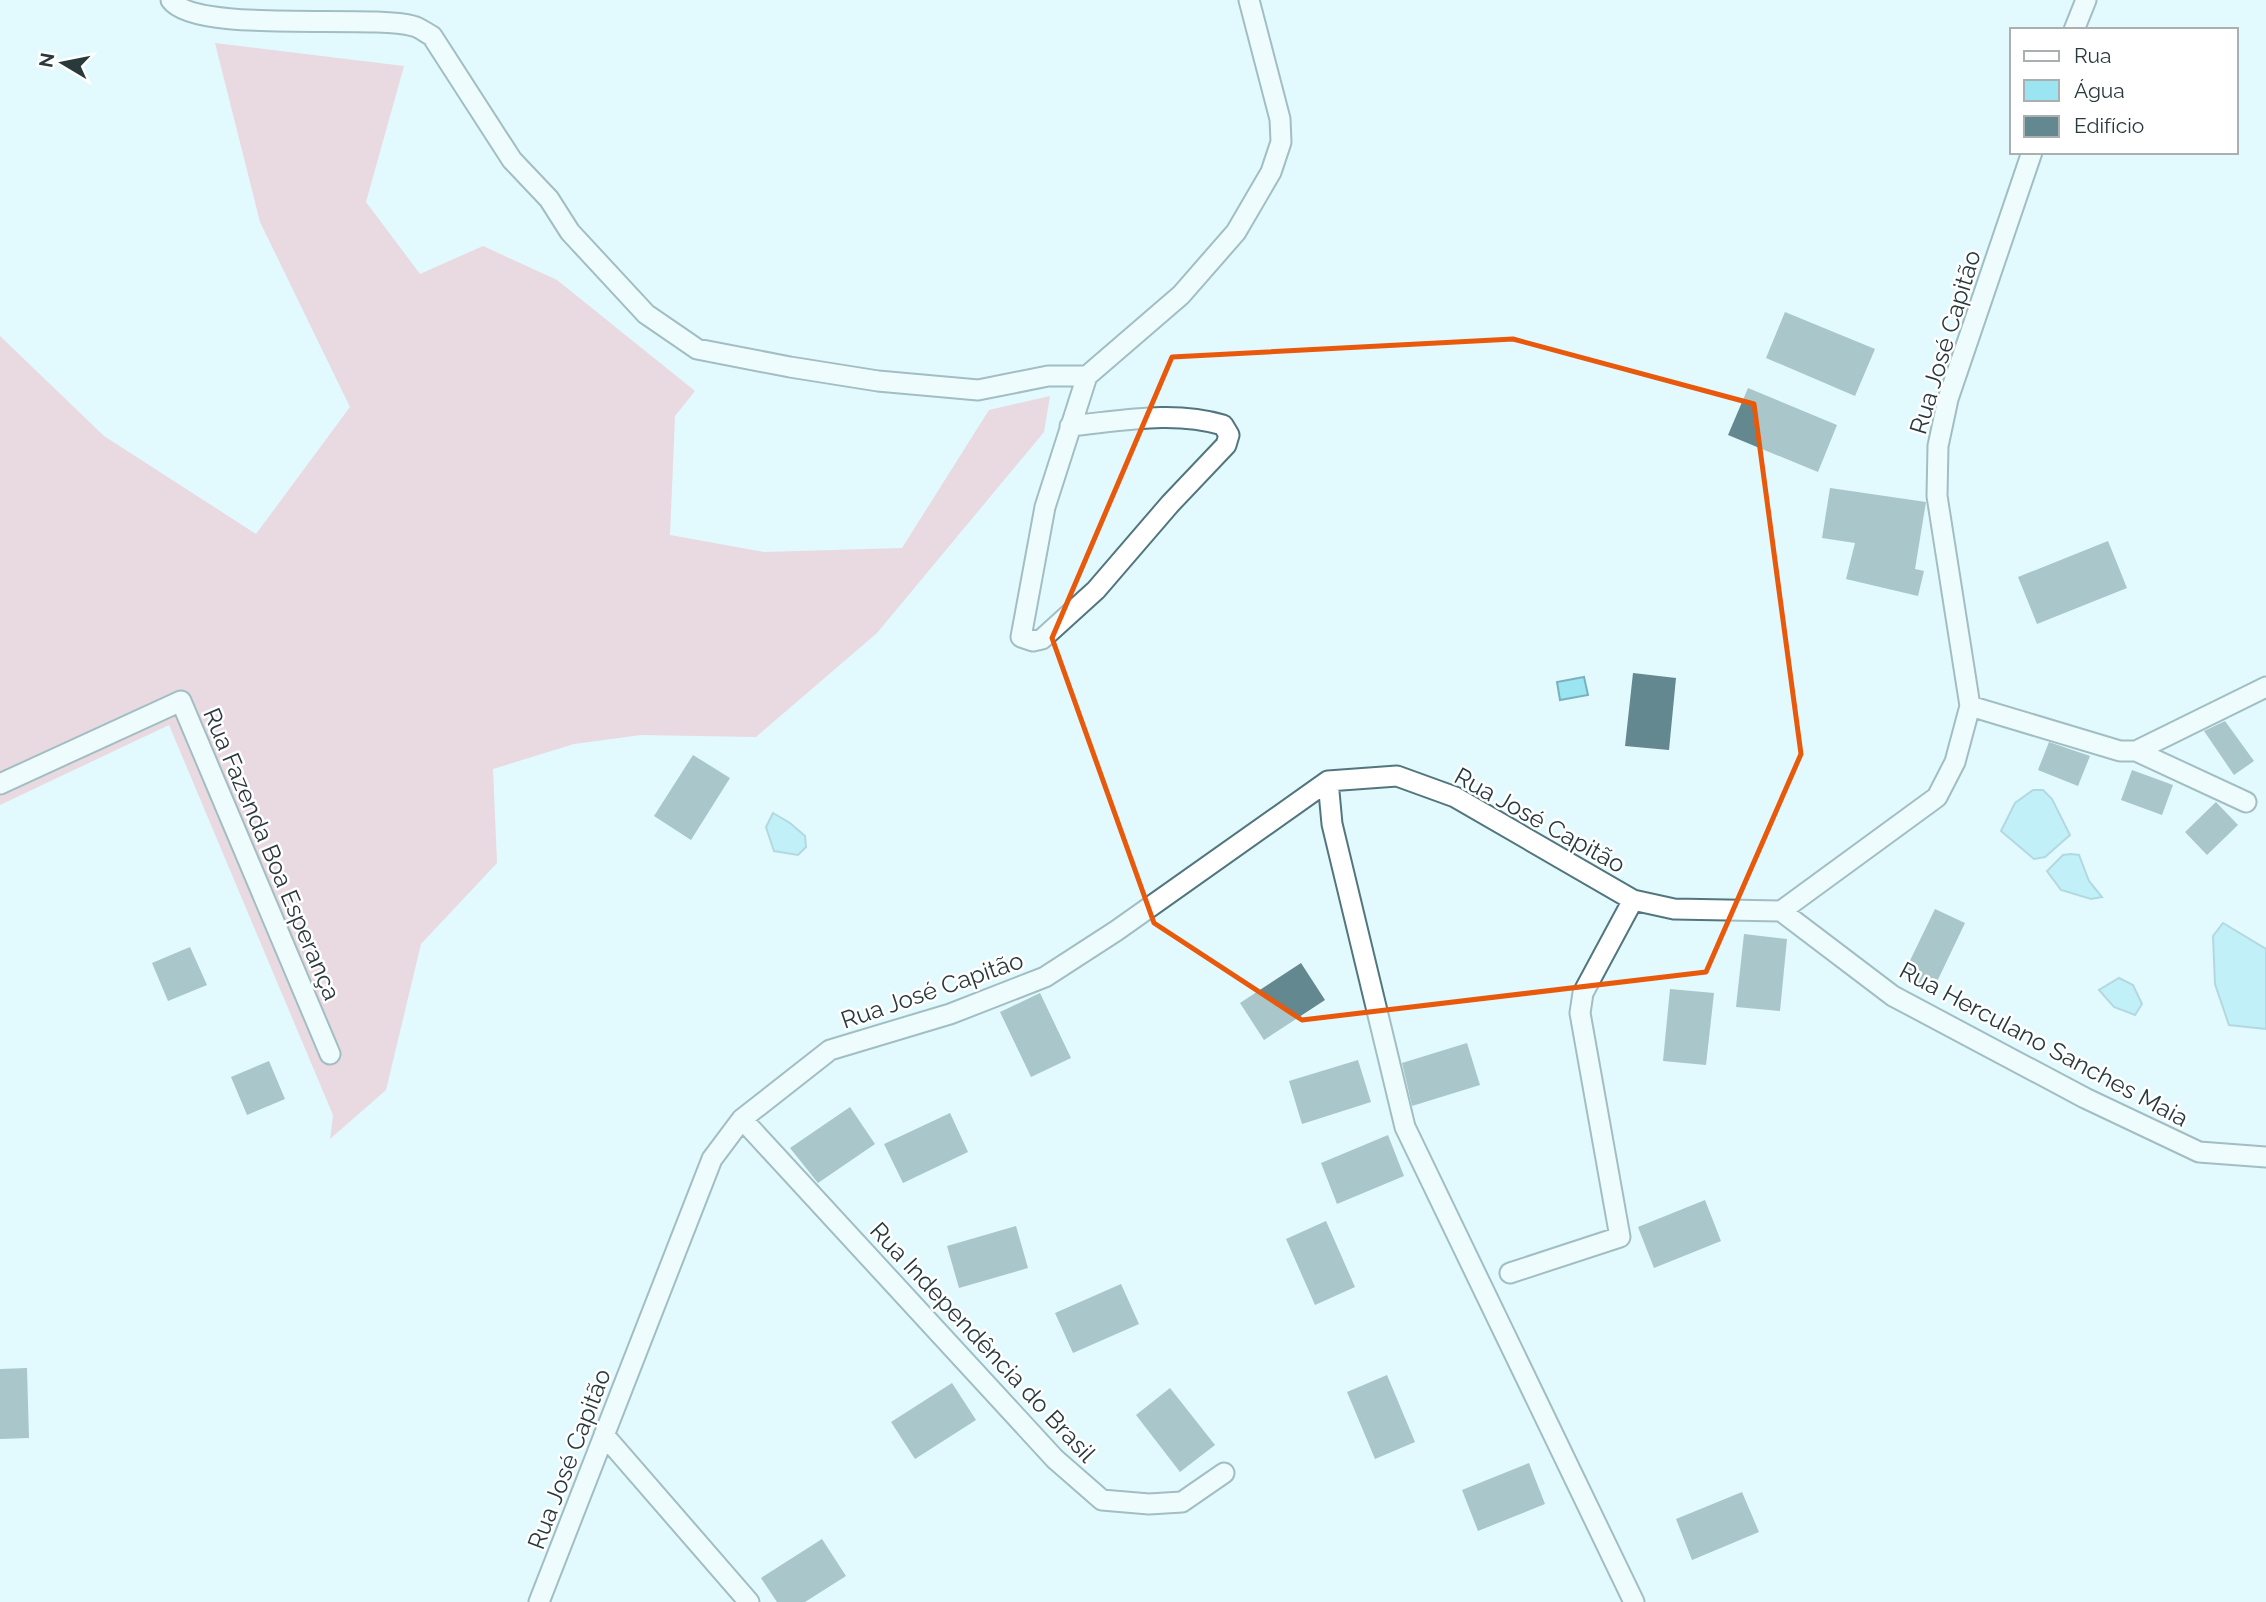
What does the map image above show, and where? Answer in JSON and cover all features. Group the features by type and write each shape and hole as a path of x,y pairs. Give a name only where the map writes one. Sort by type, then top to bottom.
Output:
{"street":[{"path":"171,0 174,5 187,12 213,16 302,23 385,23 414,26 432,36 512,160 549,199 570,232 646,314 697,349 790,368 865,379 978,390 1048,376 1087,376"},
{"path":"1070,426 1157,417 1202,419 1223,425 1229,435 1226,445 1170,504 1096,590 1042,639 1033,641 1021,637 1045,507 1070,426 1087,376 1181,295 1236,232 1271,172 1281,142 1280,119 1249,0"},
{"path":"2075,28 2086,0"},
{"name":"Rua José Capitão","path":"539,1602 712,1159 742,1119 830,1050 950,1014 1045,977 1116,931 1328,780 1397,776 1455,797 1633,900 1674,909 1781,911 1937,797 1955,762 1970,706 1937,495 1938,446 1948,399 2031,154"},
{"path":"2136,751 2266,687"},
{"name":"Rua Fazenda Boa Esperança","path":"0,784 181,701 330,1054"},
{"path":"1970,706 2120,751 2136,751 2246,802"},
{"path":"1328,780 1332,824 1405,1127 1633,1602"},
{"path":"1510,1273 1620,1237 1580,1013 1583,993 1633,900"},
{"name":"Rua Herculano Sanches Maia","path":"1781,911 1893,996 2085,1098 2199,1152 2266,1157"},
{"name":"Rua Independência do Brasil","path":"742,1119 1055,1459 1102,1500 1149,1504 1182,1502 1224,1474"},
{"path":"604,1435 748,1602"}],"highlighted area":[{"path":"1513,339 1754,404 1801,754 1706,972 1302,1020 1154,923 1052,638 1172,357"}],"shaded area":[{"path":"215,43 404,66 366,202 420,274 483,246 557,280 695,391 675,416 670,535 764,552 902,548 989,410 1050,396 1044,432 877,633 756,737 641,735 574,744 493,769 497,863 421,944 386,1090 330,1139 333,1115 169,725 0,805 0,336 104,436 256,534 350,407 260,222"}],"water":[{"path":"1584,677 1588,695 1560,700 1557,682"},
{"path":"2033,790 2043,790 2052,799 2070,835 2045,857 2034,859 2001,831 2015,803"},
{"path":"773,813 805,836 806,847 798,855 774,851 766,827"},
{"path":"2063,855 2079,855 2089,881 2102,897 2091,899 2061,890 2047,871"},
{"path":"2223,923 2266,949 2266,1029 2229,1025 2215,984 2213,936"},
{"path":"2119,978 2133,985 2142,1004 2135,1015 2114,1007 2099,990"}],"building":[{"path":"1785,312 1875,349 1855,396 1766,358"},
{"path":"1748,388 1837,425 1818,472 1728,435"},
{"path":"1830,488 1926,502 1915,569 1924,571 1918,596 1846,579 1855,543 1822,538"},
{"path":"2108,541 2127,588 2037,624 2018,577"},
{"path":"1633,673 1676,678 1669,750 1625,746"},
{"path":"2225,721 2254,761 2234,775 2204,731"},
{"path":"2049,742 2090,756 2078,786 2038,770"},
{"path":"693,755 730,778 691,840 654,816"},
{"path":"2132,770 2173,785 2162,815 2121,800"},
{"path":"2216,802 2238,825 2207,855 2185,832"},
{"path":"1935,909 1965,923 1933,990 1903,975"},
{"path":"1744,934 1787,939 1780,1011 1736,1007"},
{"path":"190,947 207,985 168,1001 152,963"},
{"path":"1301,963 1325,1000 1264,1040 1240,1003"},
{"path":"1670,989 1714,993 1706,1065 1663,1061"},
{"path":"1040,993 1071,1058 1031,1077 1000,1012"},
{"path":"1467,1043 1480,1085 1412,1106 1402,1063"},
{"path":"1358,1060 1371,1102 1302,1124 1289,1081"},
{"path":"269,1061 285,1099 247,1115 231,1077"},
{"path":"850,1107 875,1144 818,1183 790,1148"},
{"path":"950,1113 968,1152 903,1183 884,1144"},
{"path":"1388,1135 1404,1176 1337,1204 1321,1163"},
{"path":"1705,1200 1721,1241 1654,1268 1638,1227"},
{"path":"1326,1221 1355,1287 1315,1305 1286,1239"},
{"path":"1016,1226 1028,1268 959,1288 947,1246"},
{"path":"1121,1284 1139,1324 1073,1353 1055,1313"},
{"path":"27,1368 29,1438 0,1439 0,1369"},
{"path":"1387,1375 1415,1442 1375,1459 1347,1392"},
{"path":"952,1383 976,1420 915,1459 891,1422"},
{"path":"1170,1388 1215,1445 1180,1472 1136,1415"},
{"path":"1529,1463 1545,1504 1478,1531 1462,1490"},
{"path":"1742,1492 1759,1532 1692,1560 1676,1519"},
{"path":"822,1539 846,1576 805,1602 777,1602 761,1578"}]}
